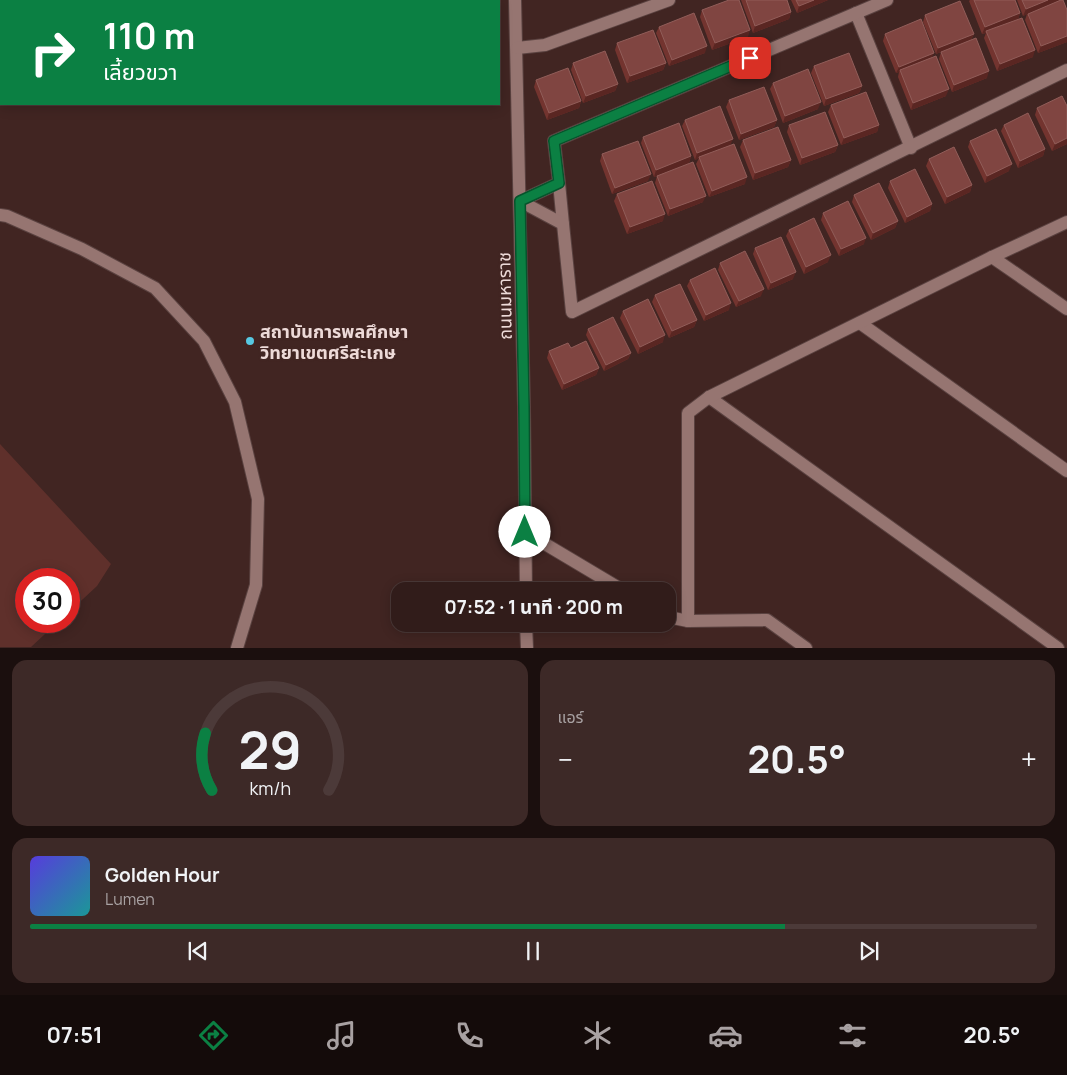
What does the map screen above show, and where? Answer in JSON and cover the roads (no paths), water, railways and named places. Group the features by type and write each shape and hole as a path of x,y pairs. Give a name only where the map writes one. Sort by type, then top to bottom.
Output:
{"street":[{"name":"ถนนมหาราช","path":"515,0 526,582"},
{"path":"517,48 545,45 669,0"},
{"path":"886,0 554,141 572,312 1067,70"},
{"path":"856,13 910,148"},
{"path":"520,201 559,183"},
{"path":"520,201 563,224"},
{"path":"0,215 7,216 82,249 154,288 204,342 235,402 258,498 256,585 238,648"},
{"path":"688,620 688,413 708,397 1067,222"},
{"path":"992,257 1067,309"},
{"path":"860,323 1067,471"},
{"path":"708,397 1058,648"},
{"path":"525,532 609,582"},
{"path":"676,618 688,620 767,620 806,648"},
{"path":"526,632 527,648"}],"place":[{"name":"สถาบันการพลศึกษา วิทยาเขตศรีสะเกษ","path":"250,341"}]}
